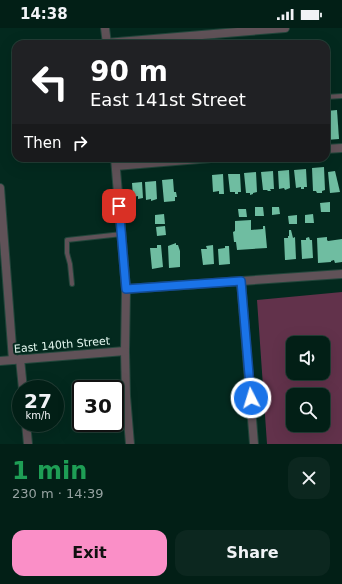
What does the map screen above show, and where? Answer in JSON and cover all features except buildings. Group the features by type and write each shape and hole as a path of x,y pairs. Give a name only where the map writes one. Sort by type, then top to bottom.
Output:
{"street":[{"path":"105,28 106,40"},
{"path":"142,40 285,28"},
{"path":"330,149 342,148"},
{"path":"116,162 126,289 126,396 130,444"},
{"path":"0,188 17,359 21,380"},
{"path":"126,289 342,274"},
{"path":"241,281 254,444"},
{"name":"East 140th Street","path":"0,361 125,351"},
{"path":"27,432 28,444"}],"lane":[{"path":"330,98 342,96"},
{"path":"72,284 70,264 67,253 67,240 122,234"}],"shaded area":[{"path":"342,292 342,444 267,444 257,300"}],"route":[{"path":"119,206 126,289 241,281 251,398"}]}
